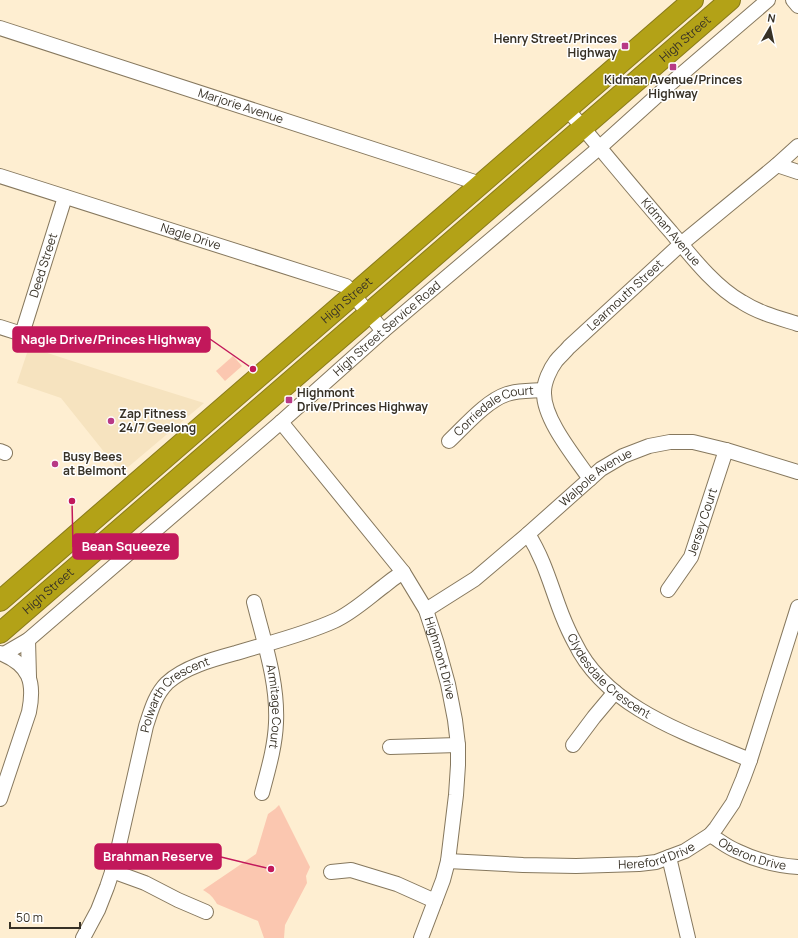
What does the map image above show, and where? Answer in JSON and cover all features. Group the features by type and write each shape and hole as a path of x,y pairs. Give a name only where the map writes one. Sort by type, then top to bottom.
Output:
{"highway":[{"name":"High Street","path":"0,633 730,0"},
{"name":"High Street","path":"0,601 567,109 688,1"}],"street":[{"name":"High Street Service Road","path":"2,653 28,640 281,422 383,331 599,148 670,84 768,0"},
{"path":"793,0 798,6"},
{"path":"688,1 707,20"},
{"name":"Marjorie Avenue","path":"0,28 480,184"},
{"name":"Kidman Avenue","path":"567,109 681,244 718,284 741,302 765,314 798,324"},
{"name":"Learmouth Street","path":"590,479 555,427 545,401 544,390 549,374 556,361 569,347 681,244 798,146"},
{"path":"777,165 798,172"},
{"name":"Nagle Drive","path":"0,176 65,198 346,286 369,314"},
{"name":"Deed Street","path":"0,327 22,334 65,198"},
{"path":"369,314 383,331"},
{"name":"Corriedale Court","path":"449,441 479,412 498,398 514,392 544,390"},
{"name":"Highmont Drive","path":"281,422 403,572 426,610 438,644 455,720 458,744 458,765 448,861 443,880 421,938"},
{"name":"Walpole Avenue","path":"426,610 475,579 601,469 623,456 649,446 670,442 693,442 726,450 798,472"},
{"name":"Jersey Court","path":"668,590 691,557 726,450"},
{"name":"Clydesdale Crescent","path":"528,534 537,548 562,616 576,645 591,668 608,687 633,705 670,726 750,760"},
{"name":"Polwarth Crescent","path":"83,938 98,910 112,871 146,726 158,694 176,676 190,668 223,656 317,628 336,620 368,599 403,572"},
{"name":"Armitage Court","path":"254,602 274,687 276,724 271,759 262,793"},
{"name":"Hereford Drive","path":"448,861 576,866 639,864 656,862 685,851 710,835 733,803 743,779 798,607"},
{"path":"0,799 29,712 31,701 28,640"},
{"path":"2,653 18,662 24,668 29,678"},
{"path":"573,745 615,692"},
{"path":"390,747 458,744"},
{"name":"Oberon Drive","path":"710,835 736,851 764,862 798,867"},
{"path":"669,857 688,938"},
{"path":"331,872 352,870 397,884 435,901"},
{"path":"112,871 145,883 206,912"}],"shaded area":[{"path":"29,347 204,403 121,473 61,398 17,383"},
{"path":"233,356 242,366 225,381 216,371"},
{"path":"279,805 310,867 306,876 307,883 285,925 284,938 264,938 258,921 217,904 208,893 203,890 256,854 268,814"}],"place":[{"name":"Henry Street/Princes Highway","path":"625,46"},
{"name":"Kidman Avenue/Princes Highway","path":"673,67"},
{"name":"Nagle Drive/Princes Highway","path":"253,369"},
{"name":"Highmont Drive/Princes Highway","path":"289,400"},
{"name":"Zap Fitness 24/7 Geelong","path":"111,421"},
{"name":"Busy Bees at Belmont","path":"55,464"},
{"name":"Bean Squeeze","path":"72,501"},
{"name":"Brahman Reserve","path":"271,869"}]}
